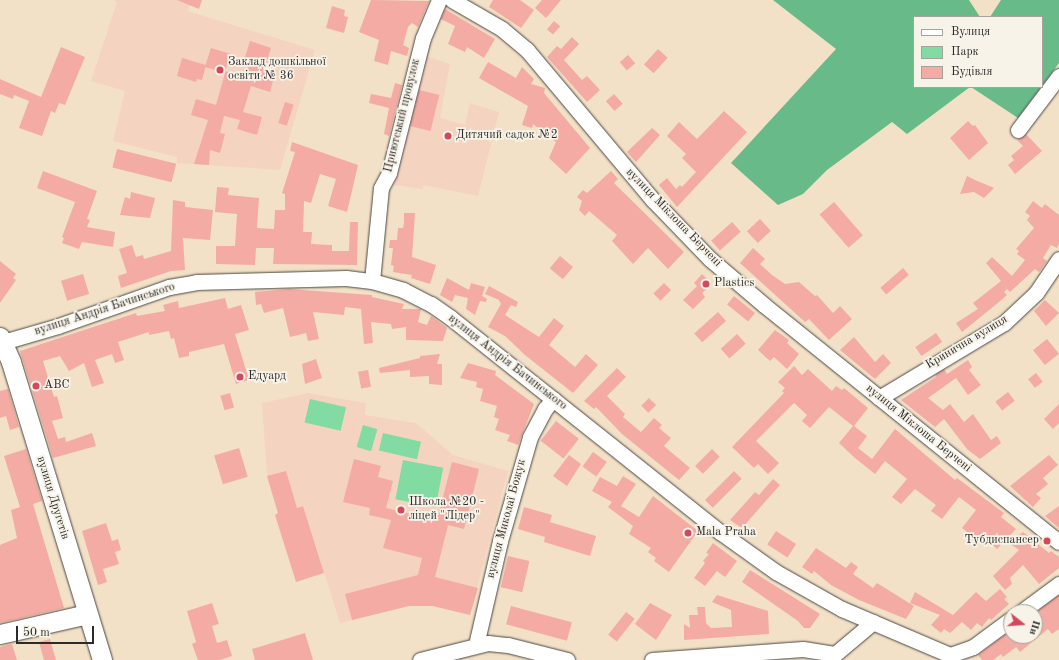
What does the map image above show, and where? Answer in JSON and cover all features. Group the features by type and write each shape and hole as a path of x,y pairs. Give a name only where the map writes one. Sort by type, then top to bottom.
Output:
{"main road":[{"name":"вулиця Другетів","path":"1,339 102,660"},
{"path":"0,634 87,614"}],"street":[{"name":"Приютський провулок","path":"372,281 381,188 390,174 423,38 439,0"},
{"name":"вулиця Міклоша Берчені","path":"452,0 486,19 523,46 648,195 710,259 879,398 1059,542"},
{"path":"1018,130 1059,76"},
{"name":"Кринична вулиця","path":"879,398 1004,323 1036,293 1059,259"},
{"name":"вулиця Андрія Бачинського","path":"1,339 58,326 169,287 196,282 298,278 346,278 372,281 403,290 431,304 752,555 808,591 904,638 950,658"},
{"name":"вулиця Миколаї Божук","path":"476,645 500,541 530,437 545,409 553,399"},
{"path":"1032,604 1059,584"},
{"path":"652,660 790,650 830,657 873,622"},
{"path":"950,658 973,647 1003,625"},
{"path":"420,660 476,645 508,645 566,660"}],"shaded area":[{"name":"Заклад дошкільної освіти № 36","path":"113,0 191,0 188,11 315,50 280,170 177,163 177,157 113,141 125,91 91,81 117,2"},
{"name":"Дитячий садок №2","path":"423,55 450,64 440,118 465,125 470,103 499,112 478,196 423,185 423,189 394,185"},
{"name":"Школа №20 - ліцей \"Лідер\"","path":"308,393 366,403 365,415 416,423 453,455 508,471 470,615 433,606 409,606 340,623 303,506 278,513 267,476 262,403"}],"green space":[{"path":"773,0 969,0 979,16 913,16 913,88 969,88 907,134 892,122 827,170 803,194 778,205 731,163 836,49"},
{"path":"1001,0 1059,0 1059,63 1043,85 1043,16 991,16"},
{"path":"973,88 1040,88 1018,118"},
{"path":"310,399 346,407 341,431 305,422"},
{"path":"363,425 377,429 371,451 357,447"},
{"path":"383,433 421,442 417,459 379,451"},
{"path":"403,460 443,468 436,507 395,499"}],"building":[{"path":"177,0 202,0 199,9"},
{"path":"371,0 429,1 418,27 412,23 408,27 403,45 409,48 407,56 391,51 388,65 374,61 379,40 359,32"},
{"path":"493,0 520,0 534,10 521,28 489,7"},
{"path":"542,0 561,0 546,18 535,8"},
{"path":"332,6 345,10 344,16 348,17 344,33 326,28"},
{"path":"445,9 495,39 484,58 467,47 465,52 448,44 455,26 441,19"},
{"path":"554,21 560,26 553,35 547,29"},
{"path":"572,37 579,44 564,60 582,80 587,76 600,90 587,102 547,57 557,46 561,49"},
{"path":"250,41 271,48 264,70 275,73 270,92 251,86 243,112 262,117 257,135 237,129 240,120 224,116 220,133 225,134 220,153 210,150 209,165 194,164 208,120 191,115 196,99 216,105 225,73 205,67 211,48 231,54 225,71 245,77 251,59 245,57"},
{"path":"61,47 85,57 65,105 59,103 55,113 51,111 42,136 19,128 29,101 14,95 13,99 0,94 0,79 41,97"},
{"path":"658,49 668,58 654,73 644,65"},
{"path":"628,55 635,63 627,71 620,62"},
{"path":"182,58 206,65 202,80 197,79 196,82 177,76"},
{"path":"488,62 516,78 522,67 534,79 531,84 545,88 544,93 590,148 566,174 549,158 556,142 533,124 532,128 522,125 528,106 479,78"},
{"path":"395,83 402,85 389,136 384,134 389,108 369,103 371,94 391,98"},
{"path":"419,90 439,95 430,131 410,126"},
{"path":"614,94 623,104 615,111 606,101"},
{"path":"285,102 294,105 287,126 278,123"},
{"path":"724,111 747,132 677,207 659,185 667,178 676,189 680,185 682,187 696,172 682,158 686,154 667,136 679,122 697,139"},
{"path":"968,121 973,126 975,125 988,143 969,160 950,138"},
{"path":"652,128 660,135 636,162 627,152"},
{"path":"1026,134 1042,151 1015,174 1008,165 1014,160 1011,156 1023,146 1017,140"},
{"path":"292,142 358,165 347,212 328,206 336,179 320,174 311,203 304,201 303,232 312,232 311,244 332,245 332,251 349,251 350,222 358,222 357,265 273,264 274,248 256,248 255,265 216,264 216,246 235,246 237,214 215,212 217,187 229,188 228,195 259,198 257,228 274,229 275,210 285,210 285,194 282,193 295,152 290,151"},
{"path":"117,149 176,164 172,182 112,167"},
{"path":"43,171 97,191 87,219 90,220 87,227 115,232 113,247 82,242 79,249 62,243 64,238 62,237 75,202 37,188"},
{"path":"611,171 618,179 614,183 684,252 668,269 648,248 633,264 612,241 617,235 589,211 585,216 579,210 582,201 577,197 583,190 587,193"},
{"path":"967,176 994,188 984,198 974,192 960,194"},
{"path":"131,192 155,198 150,218 120,215 125,197 130,199"},
{"path":"173,200 185,202 185,207 213,210 210,240 183,238 185,270 171,271 121,288 118,276 127,273 119,249 132,245 136,257 143,255 144,259 171,251"},
{"path":"1033,201 1042,208 1045,204 1059,215 1059,244 1057,248 1051,245 1043,258 1047,261 1039,272 1035,269 1010,292 1007,289 1004,292 1007,295 962,332 956,323 978,309 973,303 1001,281 986,263 992,257 1012,276 1025,260 1017,254 1019,251 1016,249 1034,228 1027,220 1030,216 1025,212"},
{"path":"834,202 863,235 849,248 820,214"},
{"path":"404,213 415,213 412,257 436,265 430,284 411,278 412,275 393,272 394,266 391,265 393,248 389,248 390,240 397,240 398,228 403,228"},
{"path":"760,219 771,231 758,243 747,231"},
{"path":"732,222 741,232 720,250 711,241"},
{"path":"753,248 765,259 760,264 772,275 785,284 799,282 815,296 817,295 833,313 840,306 852,319 829,340 809,319 805,322 740,263"},
{"path":"560,256 573,267 563,279 550,268"},
{"path":"0,261 16,274 13,278 16,280 0,303"},
{"path":"903,268 909,275 886,294 880,288"},
{"path":"83,274 89,294 67,301 61,281"},
{"path":"702,274 712,284 702,293 705,297 693,309 683,300 697,286 694,283"},
{"path":"447,278 469,290 471,283 485,287 482,296 487,299 486,302 480,301 475,315 466,309 468,298 455,295 452,302 440,295"},
{"path":"664,283 671,290 660,301 653,294"},
{"path":"489,286 518,302 516,307 511,305 505,315 539,337 554,318 564,326 549,345 575,367 586,354 598,365 573,393 525,355 505,336 488,327 501,304 499,300 485,294"},
{"path":"289,289 372,295 372,297 404,304 402,309 421,309 418,322 427,325 431,316 447,328 443,341 406,340 406,327 392,329 391,324 371,322 373,343 364,344 361,309 345,307 344,315 313,312 319,339 308,341 306,333 290,337 283,308 264,313 261,304 256,305 255,292"},
{"path":"734,296 755,313 748,322 727,305"},
{"path":"225,298 228,309 241,305 249,330 235,334 249,380 236,384 224,344 189,352 189,356 179,358 174,338 171,339 169,331 149,335 149,332 118,342 124,360 115,363 112,354 95,360 104,383 92,387 84,363 69,371 60,356 43,361 54,397 57,396 63,418 52,421 58,439 65,437 66,442 92,433 96,446 53,458 20,351 136,313 137,316 165,311 163,305 178,301 179,308"},
{"path":"1045,300 1059,313 1046,326 1034,311"},
{"path":"718,312 726,321 702,342 694,333"},
{"path":"775,330 789,340 787,343 799,354 787,369 774,357 770,361 758,350"},
{"path":"936,333 942,342 921,356 915,347"},
{"path":"737,334 746,344 729,358 721,349"},
{"path":"854,337 875,362 883,354 891,363 875,379 840,350"},
{"path":"1047,339 1059,354 1045,365 1033,350"},
{"path":"440,354 437,364 442,364 442,385 429,384 429,376 410,377 410,370 380,373 379,368 420,358 420,356"},
{"path":"316,359 322,378 305,384 302,364"},
{"path":"968,360 972,367 969,370 981,385 968,395 956,378 928,398 943,410 950,404 964,422 973,414 991,440 997,436 1001,443 980,459 967,449 944,419 935,427 901,400 936,377 935,375 944,369 947,374"},
{"path":"468,363 496,371 495,375 534,404 518,445 507,441 510,435 495,430 499,419 494,417 497,406 480,401 483,389 476,387 477,382 460,378"},
{"path":"794,366 802,375 808,369 832,391 836,386 842,390 844,388 868,408 854,426 867,436 858,448 872,459 895,429 955,480 957,478 1004,513 1001,517 1016,529 997,549 985,538 981,543 962,528 976,510 959,497 942,519 931,511 936,505 915,489 901,504 892,497 907,479 885,461 875,474 855,458 839,443 853,426 829,407 810,428 802,421 807,415 794,403 756,441 779,463 768,474 758,464 754,468 732,447 784,393 782,391 785,388 778,382"},
{"path":"617,368 626,377 607,396 625,414 623,417 641,432 654,418 662,425 659,428 671,438 664,446 690,468 679,480 622,434 596,407 594,409 584,401"},
{"path":"368,370 371,387 361,388 358,372"},
{"path":"1036,373 1043,382 1035,388 1028,379"},
{"path":"8,389 19,427 10,430 6,416 0,418 0,391"},
{"path":"1008,392 1015,401 1002,411 995,402"},
{"path":"230,393 234,407 225,410 220,396"},
{"path":"649,398 656,405 648,413 641,406"},
{"path":"1059,404 1059,423 1053,429 1044,419"},
{"path":"556,421 579,439 563,459 541,441"},
{"path":"239,448 248,477 223,484 214,456"},
{"path":"26,449 42,501 33,504 64,608 0,623 0,545 17,538 11,510 20,507 4,456"},
{"path":"712,449 720,457 703,474 695,466"},
{"path":"593,452 607,462 596,477 582,467"},
{"path":"569,455 581,464 567,486 553,476"},
{"path":"1049,455 1058,465 1043,478 1048,484 1036,494 1041,498 1033,507 1010,486"},
{"path":"354,459 381,466 378,477 393,481 386,508 437,520 452,462 479,469 464,529 448,525 435,577 478,588 470,615 433,606 409,606 352,620 345,594 418,575 422,558 383,548 391,520 369,515 370,508 343,502"},
{"path":"286,471 297,508 303,506 324,573 296,582 275,515 278,513 267,476"},
{"path":"734,471 742,479 713,508 705,500"},
{"path":"623,476 636,484 621,506 639,517 653,496 698,531 669,572 654,561 656,558 648,552 651,548 629,534 633,526 608,507 612,502 592,491 600,477 617,486"},
{"path":"773,479 780,485 742,528 730,520 755,492 759,495"},
{"path":"1059,506 1059,528 1045,516"},
{"path":"524,507 552,515 550,522 596,536 590,556 544,542 545,537 518,529"},
{"path":"106,523 112,541 118,539 121,550 115,552 119,564 103,569 107,582 98,585 82,531"},
{"path":"776,531 796,544 787,557 767,544"},
{"path":"1023,532 1049,553 1051,551 1059,557 1059,568 1039,584 1023,565 1010,578 1012,584 1005,590 993,576 1019,550 1009,543"},
{"path":"713,543 737,561 725,577 717,571 705,586 694,578 705,563 703,561 709,554 706,553"},
{"path":"816,548 846,568 851,562 858,567 853,574 873,588 877,583 914,606 906,619 859,600 831,585 814,571 812,574 802,567"},
{"path":"508,556 529,561 522,592 501,587"},
{"path":"750,570 820,614 810,628 804,628 798,621 742,582"},
{"path":"1000,589 1007,597 1004,599 1009,604 1003,604 1003,609 991,620 989,618 982,627 977,623 971,630 962,622 950,633 944,629 941,633 931,625 940,615 910,603 915,592 953,615 976,592 986,601"},
{"path":"717,595 768,611 769,634 684,640 684,624 690,628 689,615 698,615 697,607 705,607 706,623 711,628 732,627 731,610 712,602"},
{"path":"1059,595 1059,629 1052,634 1048,629 1043,633 1043,607"},
{"path":"212,603 219,624 212,626 217,643 227,640 232,656 220,660 198,660 192,644 196,642 187,611"},
{"path":"650,603 672,615 656,640 635,624"},
{"path":"511,606 572,622 567,641 506,624"},
{"path":"626,612 635,619 617,642 608,635"},
{"path":"305,633 313,660 255,660 252,649"},
{"path":"1003,636 1003,644 1030,644 1020,652 1016,647 1003,657 1001,654 993,660 982,660 978,655"},
{"path":"50,639 56,660 44,660 39,642"},
{"path":"12,644 17,660 0,660 0,647"}],"place":[{"name":"Заклад дошкільної освіти № 36","path":"220,70"},
{"name":"Дитячий садок №2","path":"448,136"},
{"name":"Plastics","path":"706,284"},
{"name":"Едуард","path":"240,377"},
{"name":"АВС","path":"36,386"},
{"name":"Школа №20 - ліцей \"Лідер\"","path":"401,510"},
{"name":"Mala Praha","path":"688,533"},
{"name":"Тубдиспансер","path":"1047,541"}]}
